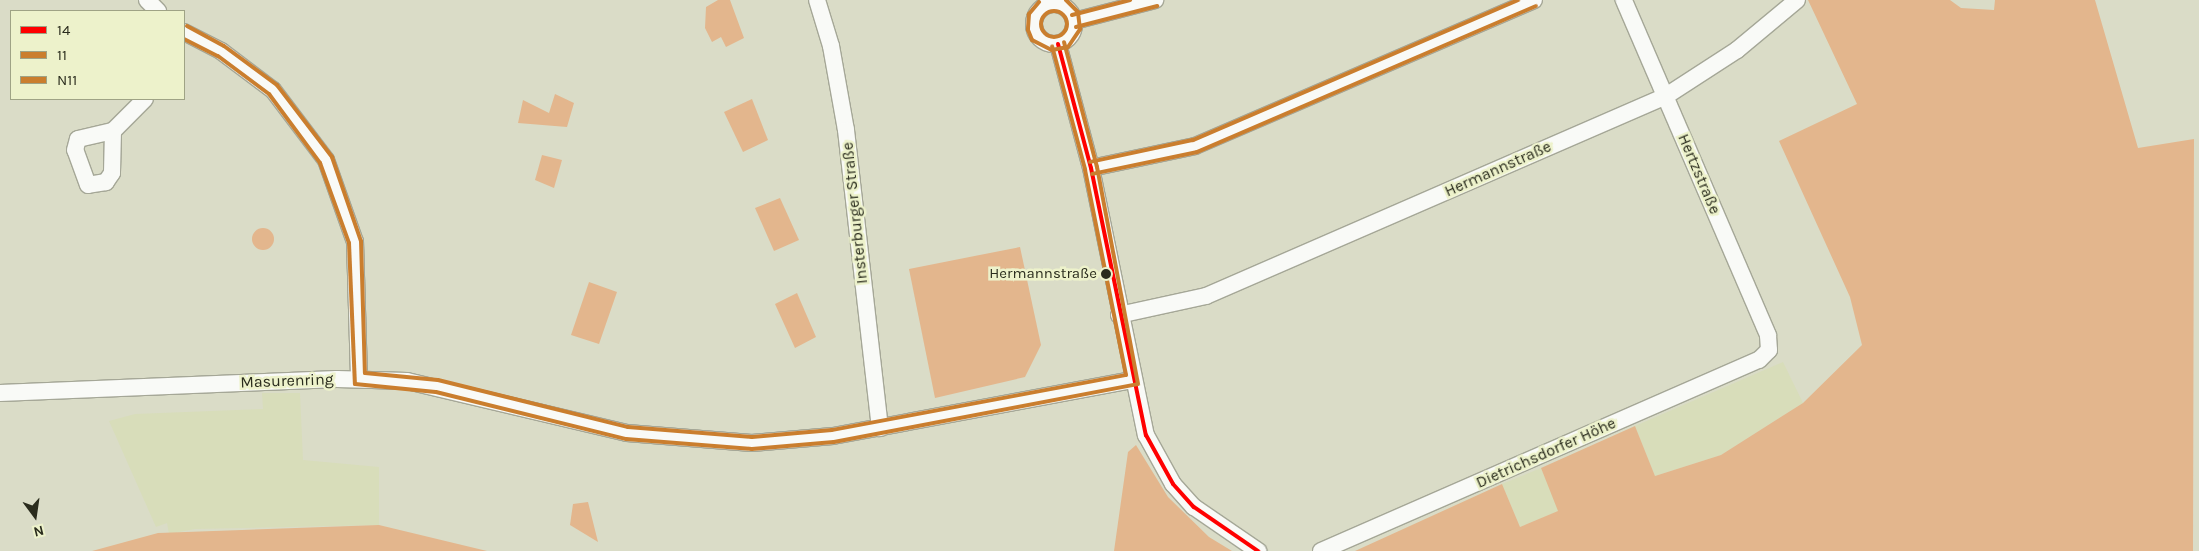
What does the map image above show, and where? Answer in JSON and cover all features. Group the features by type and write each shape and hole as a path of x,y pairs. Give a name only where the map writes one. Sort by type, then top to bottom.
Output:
{"street":[{"path":"147,0 157,10"},
{"name":"Insterburger Straße","path":"817,0 831,46 846,130 880,428"},
{"path":"1074,21 1155,0"},
{"path":"1091,168 1195,146 1534,0"},
{"name":"Hertzstraße","path":"1624,0 1768,335 1769,350"},
{"name":"Hermannstraße","path":"1119,314 1206,296 1666,96 1737,50 1797,0"},
{"path":"1048,2 1068,9 1074,21 1069,38 1058,44 1046,43 1034,29 1035,16 1048,2"},
{"path":"185,37 221,51 272,90 326,160 355,242 359,379"},
{"path":"1058,44 1091,168 1132,380 1146,435 1173,484 1217,525 1258,551"},
{"path":"113,131 144,100"},
{"name":"Dietrichsdorfer Höhe","path":"1321,551 1758,360 1769,350"},
{"name":"Masurenring","path":"0,393 359,379 436,386 628,433 697,441 752,443 880,428 1132,380"}],"shaded area":[{"path":"718,0 730,0 744,38 726,47 721,37 712,42 705,28 706,7"},
{"path":"1808,0 1950,0 1961,8 1994,10 1995,0 2095,0 2138,148 2194,139 2193,551 1355,551 1502,484 1520,527 1558,511 1541,468 1635,426 1655,476 1721,455 1803,403 1862,345 1850,297 1779,141 1857,104"},
{"path":"555,94 574,103 567,127 518,123 523,100 549,113"},
{"path":"752,99 768,140 743,152 724,112"},
{"path":"542,155 562,160 554,188 535,180"},
{"path":"780,198 799,240 774,251 755,208"},
{"path":"263,228 271,231 274,239 271,247 263,250 255,247 252,239 255,231"},
{"path":"1020,247 1041,345 1025,377 935,398 909,269"},
{"path":"589,282 617,292 599,344 571,335"},
{"path":"797,293 816,337 795,348 775,304"},
{"path":"1783,362 1803,403 1721,455 1655,476 1635,426"},
{"path":"262,393 300,393 303,460 379,467 379,525 195,529 169,534 167,523 156,527 109,421 135,414 263,409"},
{"path":"1136,445 1168,497 1209,537 1232,551 1114,551 1128,452"},
{"path":"1541,468 1559,511 1520,527 1502,484"},
{"path":"588,502 598,542 570,525 573,504"},
{"path":"379,525 487,551 92,551 158,533"}],"transit line":[{"name":"11","path":"1039,2 1029,14 1028,30 1032,40 1052,50 1068,47 1080,29 1078,12 1066,0"},
{"name":"N11","path":"1072,15 1130,0"},
{"name":"N11","path":"1090,162 1193,140 1518,0"},
{"name":"11","path":"1076,27 1157,6"},
{"name":"11","path":"1092,174 1197,152 1536,6"},
{"name":"N11","path":"1054,11 1063,15 1067,24 1063,33 1054,37 1045,33 1041,24 1045,15 1054,11"},
{"name":"N11","path":"187,26 224,46 277,85 332,157 361,241 365,373 438,380 628,427 752,437 832,430 1126,375 1085,169 1052,46"},
{"name":"11","path":"185,40 218,56 269,94 320,163 349,243 355,384 436,392 626,439 752,449 834,442 1138,384 1097,167 1064,42"},
{"name":"14","path":"1058,44 1091,168 1146,435 1173,484 1194,507 1258,551"}],"place":[{"name":"Hermannstraße","path":"1106,274"}]}
